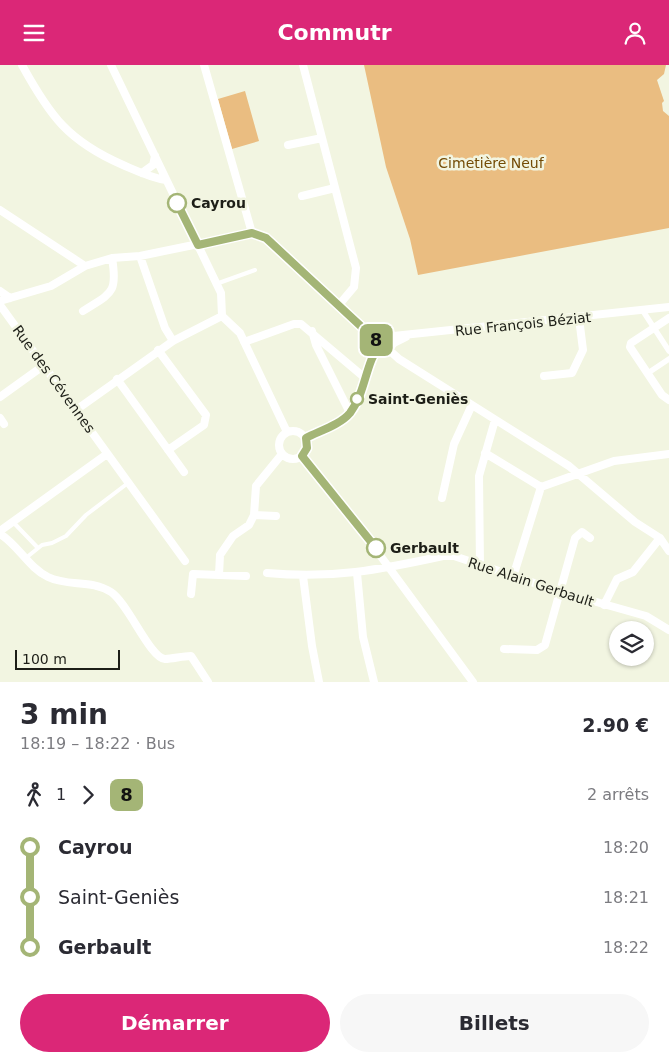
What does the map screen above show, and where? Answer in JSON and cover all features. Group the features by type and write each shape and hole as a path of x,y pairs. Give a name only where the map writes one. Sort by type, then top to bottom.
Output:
{"street":[{"path":"22,65 46,108 64,129 84,146 142,173 166,180"},
{"path":"111,65 216,284 222,301 222,316 237,329 287,432"},
{"path":"204,65 252,233"},
{"path":"303,65 356,274 356,281 350,293 338,306"},
{"path":"288,145 322,138"},
{"path":"142,173 153,165 155,156"},
{"path":"302,196 334,188"},
{"path":"0,210 85,266"},
{"path":"0,303 10,298 51,286 85,266 112,258 140,256 252,233 266,238 388,350 471,407 580,474 635,522 660,537 669,539"},
{"path":"140,256 165,328 173,341"},
{"path":"83,311 109,295 114,286 112,258"},
{"path":"0,291 10,298"},
{"name":"Rue des Cévennes","path":"0,303 43,366 185,561"},
{"name":"Rue François Béziat","path":"379,343 384,337 579,318 669,307"},
{"path":"643,311 669,351"},
{"path":"76,410 158,350 222,316"},
{"path":"544,376 572,373 583,350 579,318"},
{"path":"669,319 631,343 630,347 662,395 669,400"},
{"path":"244,342 294,324 301,324 312,331 354,371 365,378"},
{"path":"312,331 316,345 350,413"},
{"path":"388,350 399,340 411,335"},
{"path":"306,438 336,423 350,413 360,395 372,355 379,343"},
{"path":"158,350 206,415 204,425 168,450"},
{"path":"648,373 669,359"},
{"path":"0,397 43,366"},
{"path":"117,379 184,472"},
{"path":"442,498 454,444 471,407"},
{"path":"480,566 478,483 495,420"},
{"path":"287,432 300,432 306,438 307,448 302,456 290,459 282,454 279,442 287,432"},
{"path":"485,453 541,487 614,461 669,454"},
{"path":"107,454 0,533 49,577 63,582 98,586 111,592 122,602 159,657 164,659 191,657 208,682"},
{"path":"219,575 220,555 233,536 249,525 254,515 256,485 282,454"},
{"path":"302,456 390,567 472,682"},
{"path":"513,577 541,487"},
{"path":"254,515 276,516"},
{"path":"504,649 537,650 545,645 575,538 582,532 590,538"},
{"path":"660,537 669,551"},
{"path":"604,605 617,579 633,572 660,537"},
{"name":"Rue Alain Gerbault","path":"267,573 303,576 357,573 448,556 561,592 646,616 669,631"},
{"path":"357,573 364,637 374,682"},
{"path":"191,594 193,574 246,576"},
{"path":"303,576 312,646 319,682"}],"lane":[{"path":"216,284 254,269"},
{"path":"26,557 38,548 66,535 86,515 128,483"},
{"path":"13,522 38,548"}],"green space":[{"name":"Cimetière Neuf","path":"364,65 666,65 664,74 657,80 664,101 662,103 663,111 669,116 669,228 418,275 410,239 386,167"},
{"path":"245,91 259,141 232,149 218,99"}],"bus line":[{"name":"8","path":"177,203 198,245 252,233 266,238 380,344 372,355 360,395 350,413 336,423 306,438 307,448 302,456 376,548"}],"place":[{"name":"Cayrou","path":"177,203"},
{"name":"Saint-Geniès","path":"357,399"},
{"name":"Gerbault","path":"376,548"}]}
